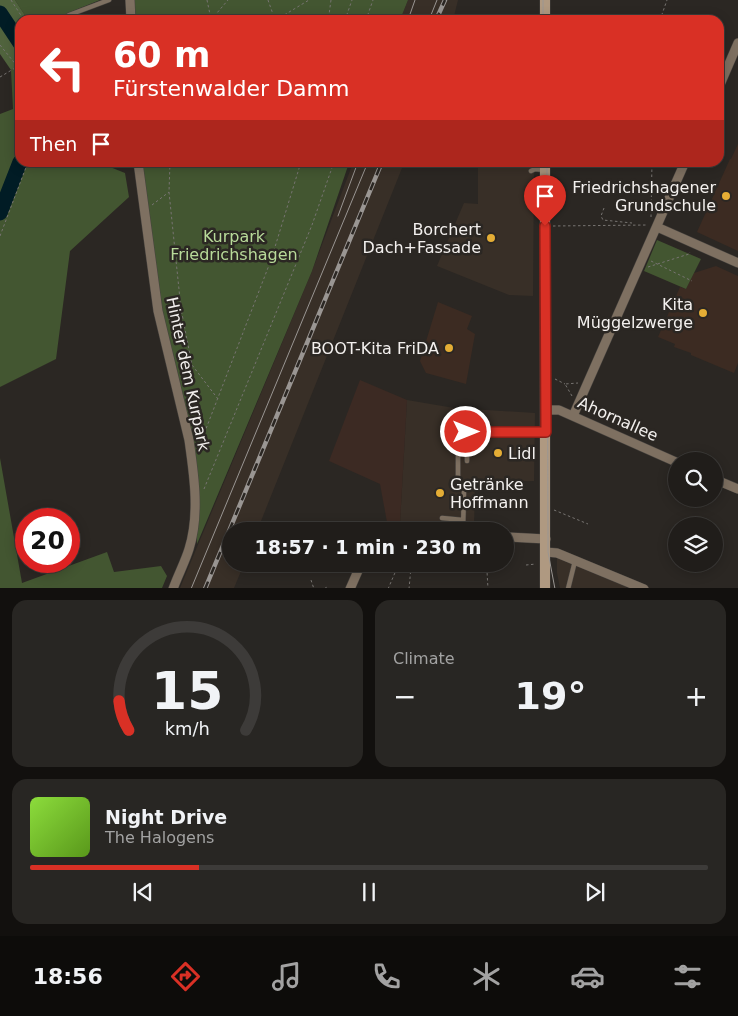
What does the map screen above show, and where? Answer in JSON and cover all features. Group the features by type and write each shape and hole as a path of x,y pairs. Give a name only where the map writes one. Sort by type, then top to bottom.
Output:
{"main road":[{"path":"545,0 545,15"},
{"path":"545,167 546,588"}],"street":[{"path":"130,0 131,15"},
{"path":"724,76 738,44"},
{"name":"Hinter dem Kurpark","path":"139,167 158,311 189,440 192,462 195,511 193,533 189,550 173,588"},
{"path":"573,416 641,262 654,226 683,167"},
{"path":"654,226 738,263"},
{"name":"Ahornallee","path":"546,410 560,410 668,458"},
{"path":"723,482 738,489"},
{"path":"514,537 546,539"},
{"path":"546,552 554,552 644,588"},
{"path":"350,588 357,572"}],"lane":[{"path":"69,15 109,0"},
{"path":"531,171 542,167"},
{"path":"531,194 534,198 545,198"},
{"path":"442,518 464,520 464,490 458,479 458,432 546,432"},
{"path":"466,432 467,462"},
{"path":"568,588 575,560"}],"path":[{"path":"11,0 21,15"},
{"path":"207,0 210,15"},
{"path":"215,15 228,0"},
{"path":"268,0 274,15"},
{"path":"284,15 309,0"},
{"path":"329,15 330,0"},
{"path":"347,15 352,0"},
{"path":"368,15 373,0"},
{"path":"662,15 667,0"},
{"path":"0,45 15,62"},
{"path":"0,77 15,68"},
{"path":"0,236 26,167"},
{"path":"170,167 169,192 181,309 192,365 219,399"},
{"path":"192,462 219,399 272,260 300,167"},
{"path":"203,493 312,225 332,167"},
{"path":"545,226 654,226 652,167"},
{"path":"144,212 169,192"},
{"path":"604,208 601,216 603,220 632,223"},
{"path":"641,262 645,268 689,254 694,244"},
{"path":"641,262 658,264 692,281"},
{"path":"162,327 181,309"},
{"path":"555,379 566,384 582,382"},
{"path":"566,384 574,402"},
{"path":"554,510 588,524"},
{"path":"526,565 536,564"},
{"path":"388,588 395,572"},
{"path":"408,588 410,572"},
{"path":"487,572 488,588"},
{"path":"311,580 314,588"}],"shaded area":[{"path":"408,0 458,0 454,15 402,15"},
{"name":"Friedrichshagener Grundschule","path":"738,144 738,251 697,232"},
{"path":"351,167 402,167 261,522 222,522 222,572 241,572 234,588 180,588 312,271"},
{"name":"Borchert Dach+Fassade","path":"478,167 534,167 533,296 509,295 437,266 464,203 478,204"},
{"name":"Kita Müggelzwerge","path":"716,266 738,276 738,363 734,373 674,347 675,344 658,337 680,287 686,289 694,273"},
{"name":"BOOT-Kita FriDA","path":"438,302 472,316 467,329 475,334 466,384 426,373 420,361"},
{"path":"360,380 407,400 400,522 387,522 380,484 329,461"},
{"path":"407,400 454,408 535,413 534,481 475,482 474,522 400,522"},
{"path":"557,558 627,587 560,588"}],"green space":[{"path":"0,0 15,0 25,15 15,15 15,68 11,70 0,54"},
{"path":"15,0 100,0 65,15 25,15"},
{"path":"134,0 408,0 402,15 136,15"},
{"path":"15,68 15,167 110,167 125,173 129,197 70,251 56,359 0,387 0,114 13,109 11,70"},
{"name":"Kurpark Friedrichshagen","path":"142,167 348,167 312,271 197,544 194,456 158,293"},
{"path":"657,240 701,259 686,289 644,271"},
{"path":"0,458 15,543 15,573 20,573 22,583 49,573 80,573 80,562 107,552 114,572 161,566 167,576 162,588 0,588"}],"waterway":[{"path":"0,13 15,36"},
{"path":"0,213 18,167"}],"tram line":[{"path":"410,15 415,0"},
{"path":"431,15 437,0"},
{"path":"543,0 543,15"},
{"path":"338,216 356,167"},
{"path":"191,588 366,167"},
{"path":"547,167 548,552 555,588"}],"railway":[{"path":"438,15 445,0"},
{"path":"205,588 380,167"}],"place":[{"name":"Friedrichshagener Grundschule","path":"726,196"},
{"name":"Borchert Dach+Fassade","path":"491,238"},
{"name":"Kita Müggelzwerge","path":"703,313"},
{"name":"BOOT-Kita FriDA","path":"449,348"},
{"name":"Lidl","path":"498,453"},
{"name":"Getränke Hoffmann","path":"440,493"}],"route":[{"path":"466,432 546,432 545,226"}]}
